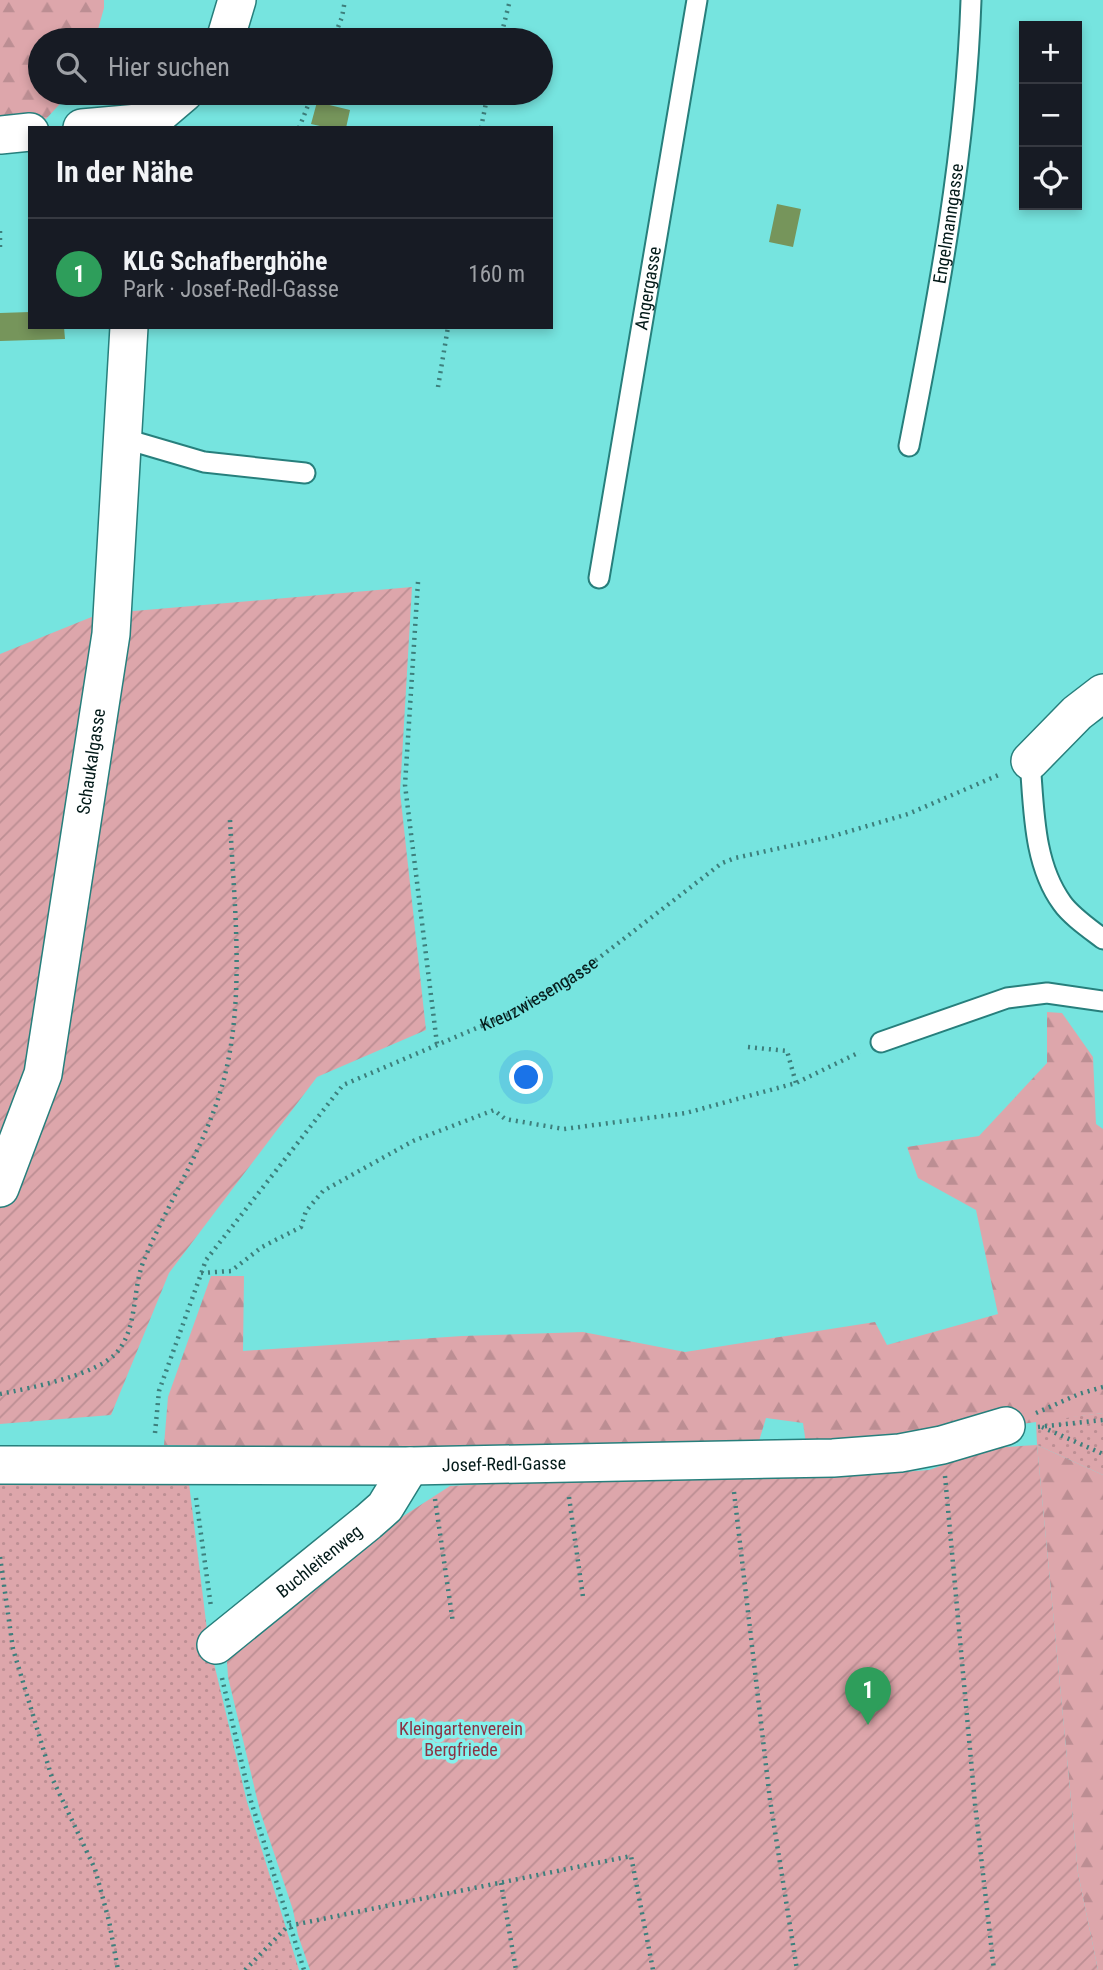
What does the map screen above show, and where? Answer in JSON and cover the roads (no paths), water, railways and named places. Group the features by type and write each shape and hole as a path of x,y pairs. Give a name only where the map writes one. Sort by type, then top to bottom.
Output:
{"street":[{"path":"229,28 237,0"},
{"path":"127,126 150,125 171,105"},
{"path":"0,135 28,132"},
{"name":"Schaukalgasse","path":"0,1188 14,1112 43,1074 111,634 129,329"},
{"path":"1030,761 1077,713 1103,693"},
{"name":"Josef-Redl-Gasse","path":"0,1465 410,1466 833,1458 900,1453 1023,1426"},
{"name":"Buchleitenweg","path":"216,1646 385,1507 410,1466"}],"lane":[{"name":"Angergasse","path":"599,578 697,0"},
{"name":"Engelmanngasse","path":"909,446 941,284 969,55 971,0"},
{"path":"122,438 204,462 305,473"},
{"path":"1030,761 1043,870 1063,905 1103,939"},
{"path":"881,1042 1006,998 1047,993 1103,1001"}],"place":[{"name":"KLG Schafberghöhe","path":"868,1725"}],"park label":[{"name":"Kleingartenverein Bergfriede","path":"461,1739"}]}
